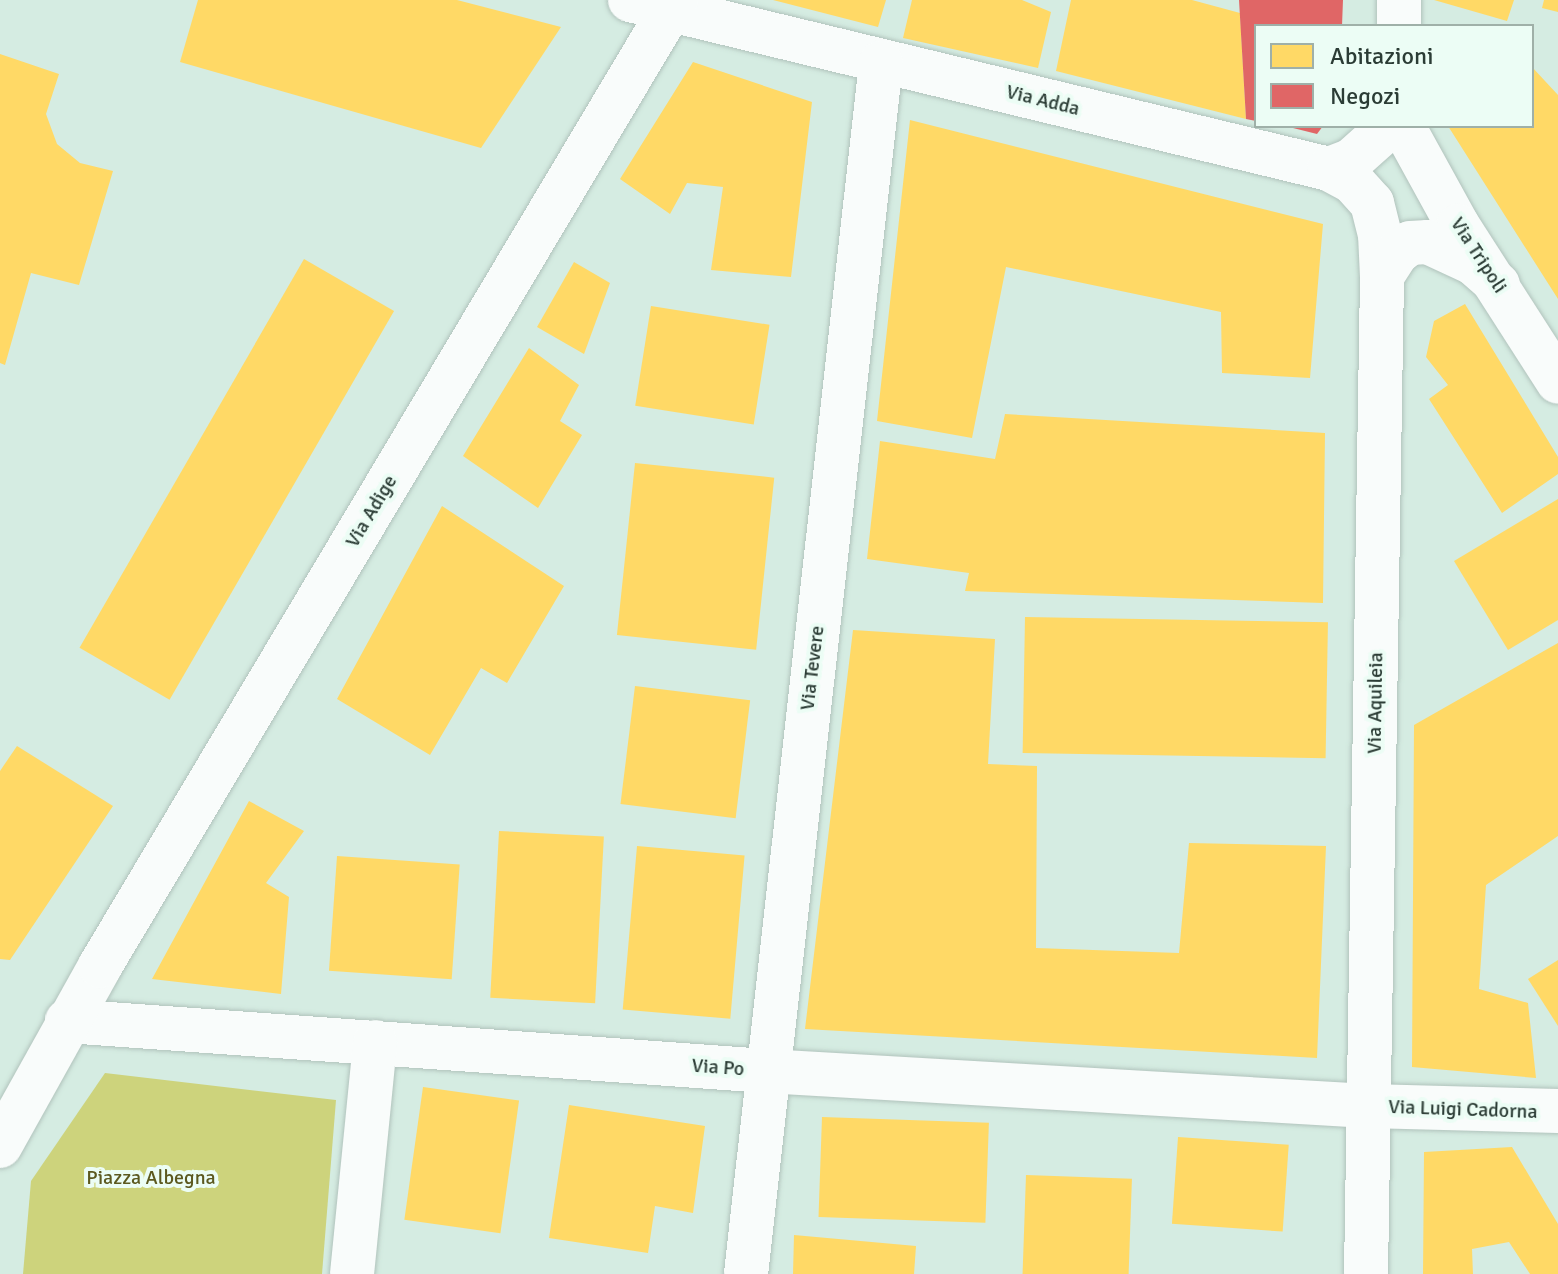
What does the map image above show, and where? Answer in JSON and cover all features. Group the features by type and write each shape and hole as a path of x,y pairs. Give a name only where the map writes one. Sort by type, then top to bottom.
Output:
{"street":[{"path":"1399,0 1399,24"},
{"name":"Via Adda","path":"659,3 881,62 1329,169 1352,181 1372,203 1380,234 1382,276"},
{"name":"Via Adige","path":"0,1146 67,1021 659,3"},
{"name":"Via Tevere","path":"746,1274 766,1071 881,62"},
{"path":"1329,169 1352,160 1388,128"},
{"name":"Via Tripoli","path":"1404,128 1558,382"},
{"path":"1382,276 1397,253 1410,243 1428,242 1473,263 1498,285"},
{"name":"Via Aquileia","path":"1366,1274 1382,276"},
{"name":"Via Po","path":"67,1021 766,1071 1368,1106"},
{"path":"352,1274 375,1042"},
{"name":"Via Luigi Cadorna","path":"1368,1106 1558,1111"}],"green space":[{"name":"Piazza Albegna","path":"105,1073 336,1100 322,1274 23,1274 31,1181"}],"building: Abitazioni":[{"path":"198,0 457,0 561,27 481,148 180,62"},
{"path":"773,0 886,0 878,27"},
{"path":"912,0 1022,0 1051,12 1038,68 903,38"},
{"path":"1071,0 1192,0 1240,13 1246,119 1056,71"},
{"path":"1434,0 1514,0 1507,21"},
{"path":"1544,0 1558,0 1558,12 1542,8"},
{"path":"0,54 59,74 46,114 57,144 80,163 113,171 79,285 31,273 5,365 0,363"},
{"path":"693,62 812,102 791,277 711,270 723,187 687,183 670,214 620,179"},
{"path":"1534,69 1558,95 1558,299 1449,128 1534,128"},
{"path":"910,120 1323,224 1310,378 1222,373 1221,312 1006,267 972,438 877,421"},
{"path":"304,259 394,311 170,700 80,648"},
{"path":"574,262 610,283 584,354 537,327"},
{"path":"1465,304 1558,457 1558,474 1502,513 1429,399 1448,385 1426,357 1434,321"},
{"path":"651,306 770,325 754,425 635,406"},
{"path":"529,348 579,385 560,421 582,435 538,508 463,456"},
{"path":"1005,414 1325,433 1323,603 965,591 969,573 867,559 880,441 995,459"},
{"path":"635,463 774,478 756,650 617,635"},
{"path":"1558,499 1558,620 1508,650 1454,561"},
{"path":"442,506 564,586 507,683 481,668 430,755 337,699"},
{"path":"1025,617 1328,622 1326,758 1023,753"},
{"path":"853,630 995,639 988,764 1037,766 1036,948 1179,953 1189,843 1326,846 1317,1058 805,1029"},
{"path":"1558,643 1558,836 1486,885 1479,989 1528,1003 1536,1078 1412,1067 1414,725"},
{"path":"635,686 750,700 736,818 620,804"},
{"path":"17,746 113,806 10,960 0,959 0,771"},
{"path":"249,801 304,831 266,883 289,897 281,994 152,979"},
{"path":"499,831 604,836 595,1003 490,998"},
{"path":"637,846 745,855 730,1019 623,1009"},
{"path":"337,856 460,865 452,979 329,971"},
{"path":"1558,960 1558,1026 1528,979"},
{"path":"423,1087 519,1100 500,1233 404,1220"},
{"path":"569,1105 705,1126 693,1213 655,1206 648,1253 549,1238"},
{"path":"822,1117 989,1123 985,1223 819,1217"},
{"path":"1178,1137 1289,1145 1283,1232 1172,1224"},
{"path":"1512,1147 1558,1224 1558,1274 1530,1274 1509,1242 1472,1249 1473,1274 1423,1274 1424,1152"},
{"path":"1026,1175 1132,1179 1129,1274 1023,1274"},
{"path":"794,1235 916,1246 914,1274 793,1274"}],"building: Negozi":[{"path":"1239,0 1343,0 1342,24 1254,24 1254,121 1246,119"},
{"path":"1293,128 1322,128 1317,134"}]}
